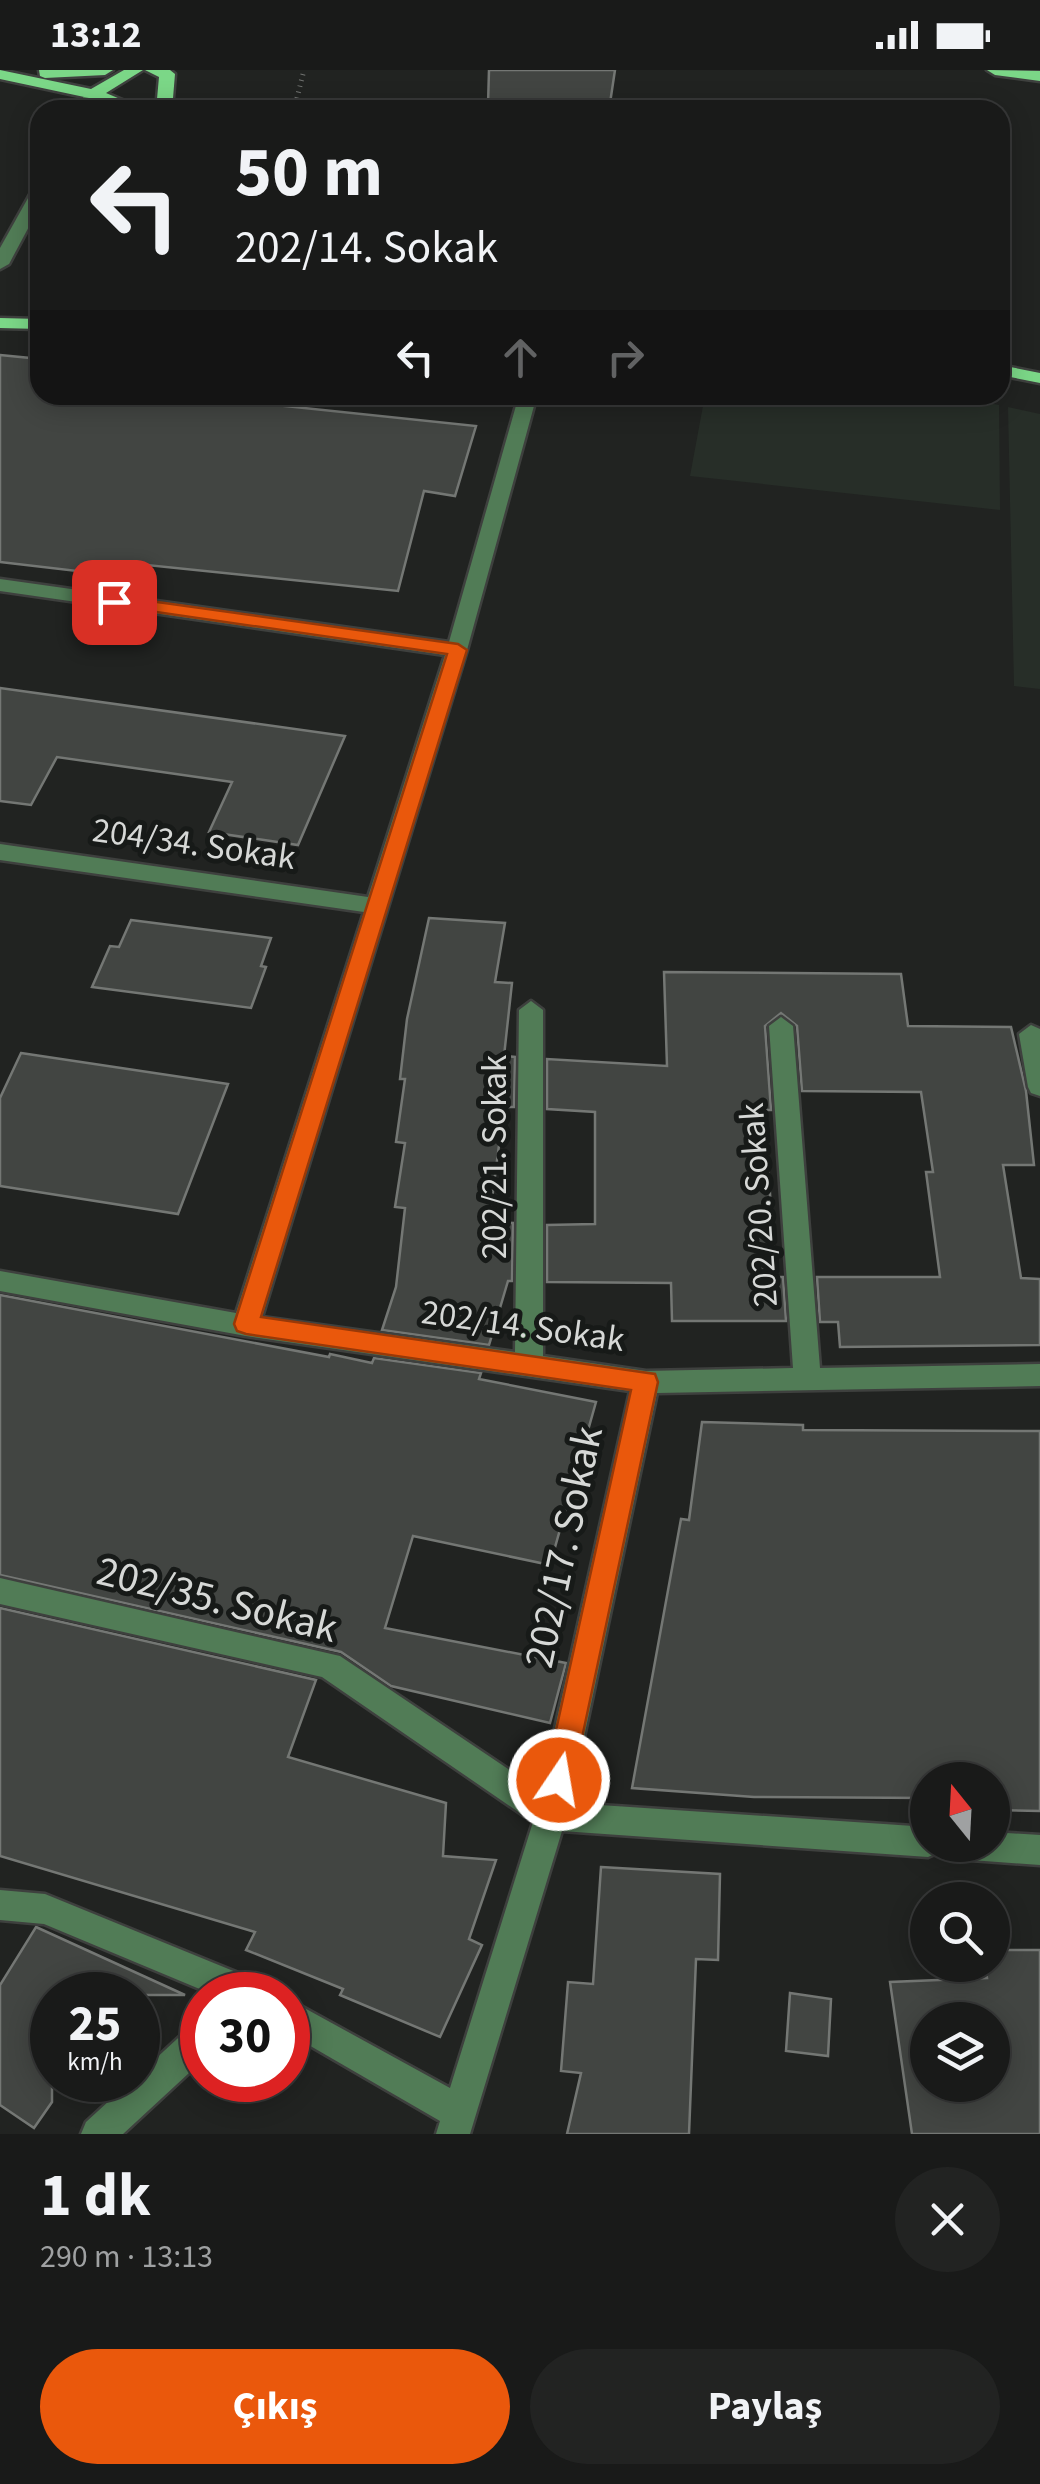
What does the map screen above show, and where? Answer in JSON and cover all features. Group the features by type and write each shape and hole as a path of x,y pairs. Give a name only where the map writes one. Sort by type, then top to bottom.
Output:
{"main road":[{"path":"0,72 104,70"},
{"path":"92,100 135,70"},
{"path":"153,70 167,74 165,100"},
{"path":"995,70 1040,76"},
{"path":"0,72 83,100"},
{"path":"0,323 30,324"},
{"path":"1010,372 1040,378"}],"street":[{"path":"0,264 30,209"},
{"path":"246,1324 458,650 525,405"},
{"path":"0,586 458,650"},
{"name":"204/34. Sokak","path":"0,852 378,906"},
{"name":"202/21. Sokak","path":"529,1364 530,1010"},
{"name":"202/20. Sokak","path":"780,1026 808,1378"},
{"path":"1032,1034 1040,1088"},
{"name":"202/14. Sokak","path":"0,1281 246,1324 646,1382 1040,1375"},
{"name":"202/17. Sokak","path":"455,2123 551,1816 646,1382"},
{"name":"202/35. Sokak","path":"0,1591 329,1664 551,1816"},
{"path":"551,1816 910,1841"},
{"path":"1010,1848 1040,1850"},
{"path":"0,1905 45,1910 196,1972"},
{"path":"310,2028 455,2123"},
{"path":"98,2134 180,2059"}],"path":[{"path":"296,100 304,70"}],"shaded area":[{"path":"703,405 999,405 1000,510 690,476"},
{"path":"1008,407 1040,414 1040,689 1014,686"}],"building":[{"path":"489,70 615,70 610,100 488,100"},
{"path":"0,355 30,358 30,405 275,405 476,426 455,496 424,491 398,591 118,562 111,575 0,562"},
{"path":"0,688 345,736 298,845 209,832 232,782 57,757 31,805 0,801"},
{"path":"429,918 505,923 495,982 512,983 504,1056 515,1057 514,1107 504,1107 489,1222 513,1223 512,1281 508,1281 489,1345 382,1330 396,1287 405,1208 395,1207 405,1143 396,1142 405,1079 400,1079 407,1019"},
{"path":"131,920 271,938 261,966 266,967 251,1008 92,987 110,946 119,947"},
{"path":"664,972 901,974 908,1026 1011,1027 1026,1091 1034,1165 1003,1165 1021,1278 1040,1279 1040,1345 840,1347 838,1322 820,1322 817,1277 940,1277 926,1172 933,1172 921,1092 802,1091 797,1026 781,1013 765,1026 771,1110 765,1110 775,1277 783,1277 786,1321 672,1321 671,1283 547,1282 547,1225 595,1224 595,1112 547,1109 547,1059 667,1066"},
{"path":"21,1053 228,1084 178,1214 0,1186 0,1098"},
{"path":"0,1295 329,1357 330,1354 372,1363 374,1358 481,1373 479,1379 596,1402 550,1565 413,1536 385,1628 566,1663 550,1723 391,1686 341,1652 0,1575"},
{"path":"702,1422 803,1425 803,1430 1040,1431 1040,1811 1010,1810 1010,1762 910,1762 910,1798 754,1797 632,1788 681,1519 689,1520"},
{"path":"0,1608 316,1680 288,1757 446,1803 443,1856 496,1860 469,1939 482,1945 440,2037 340,1995 343,1989 310,1976 310,1972 301,1972 246,1950 255,1932 0,1856"},
{"path":"601,1867 720,1874 718,1960 696,1959 689,2134 567,2134 581,2073 561,2071 568,1982 593,1984"},
{"path":"36,1927 135,1972 30,1972 30,2102 52,2102 34,2128 0,2105 0,1985"},
{"path":"1010,1950 1040,1950 1040,2134 912,2134 890,1982 1010,1982"},
{"path":"160,1984 180,1993 160,1995"},
{"path":"790,1993 831,1999 828,2056 786,2051"}],"route":[{"path":"114,602 458,650 246,1324 646,1382 559,1780"}]}
